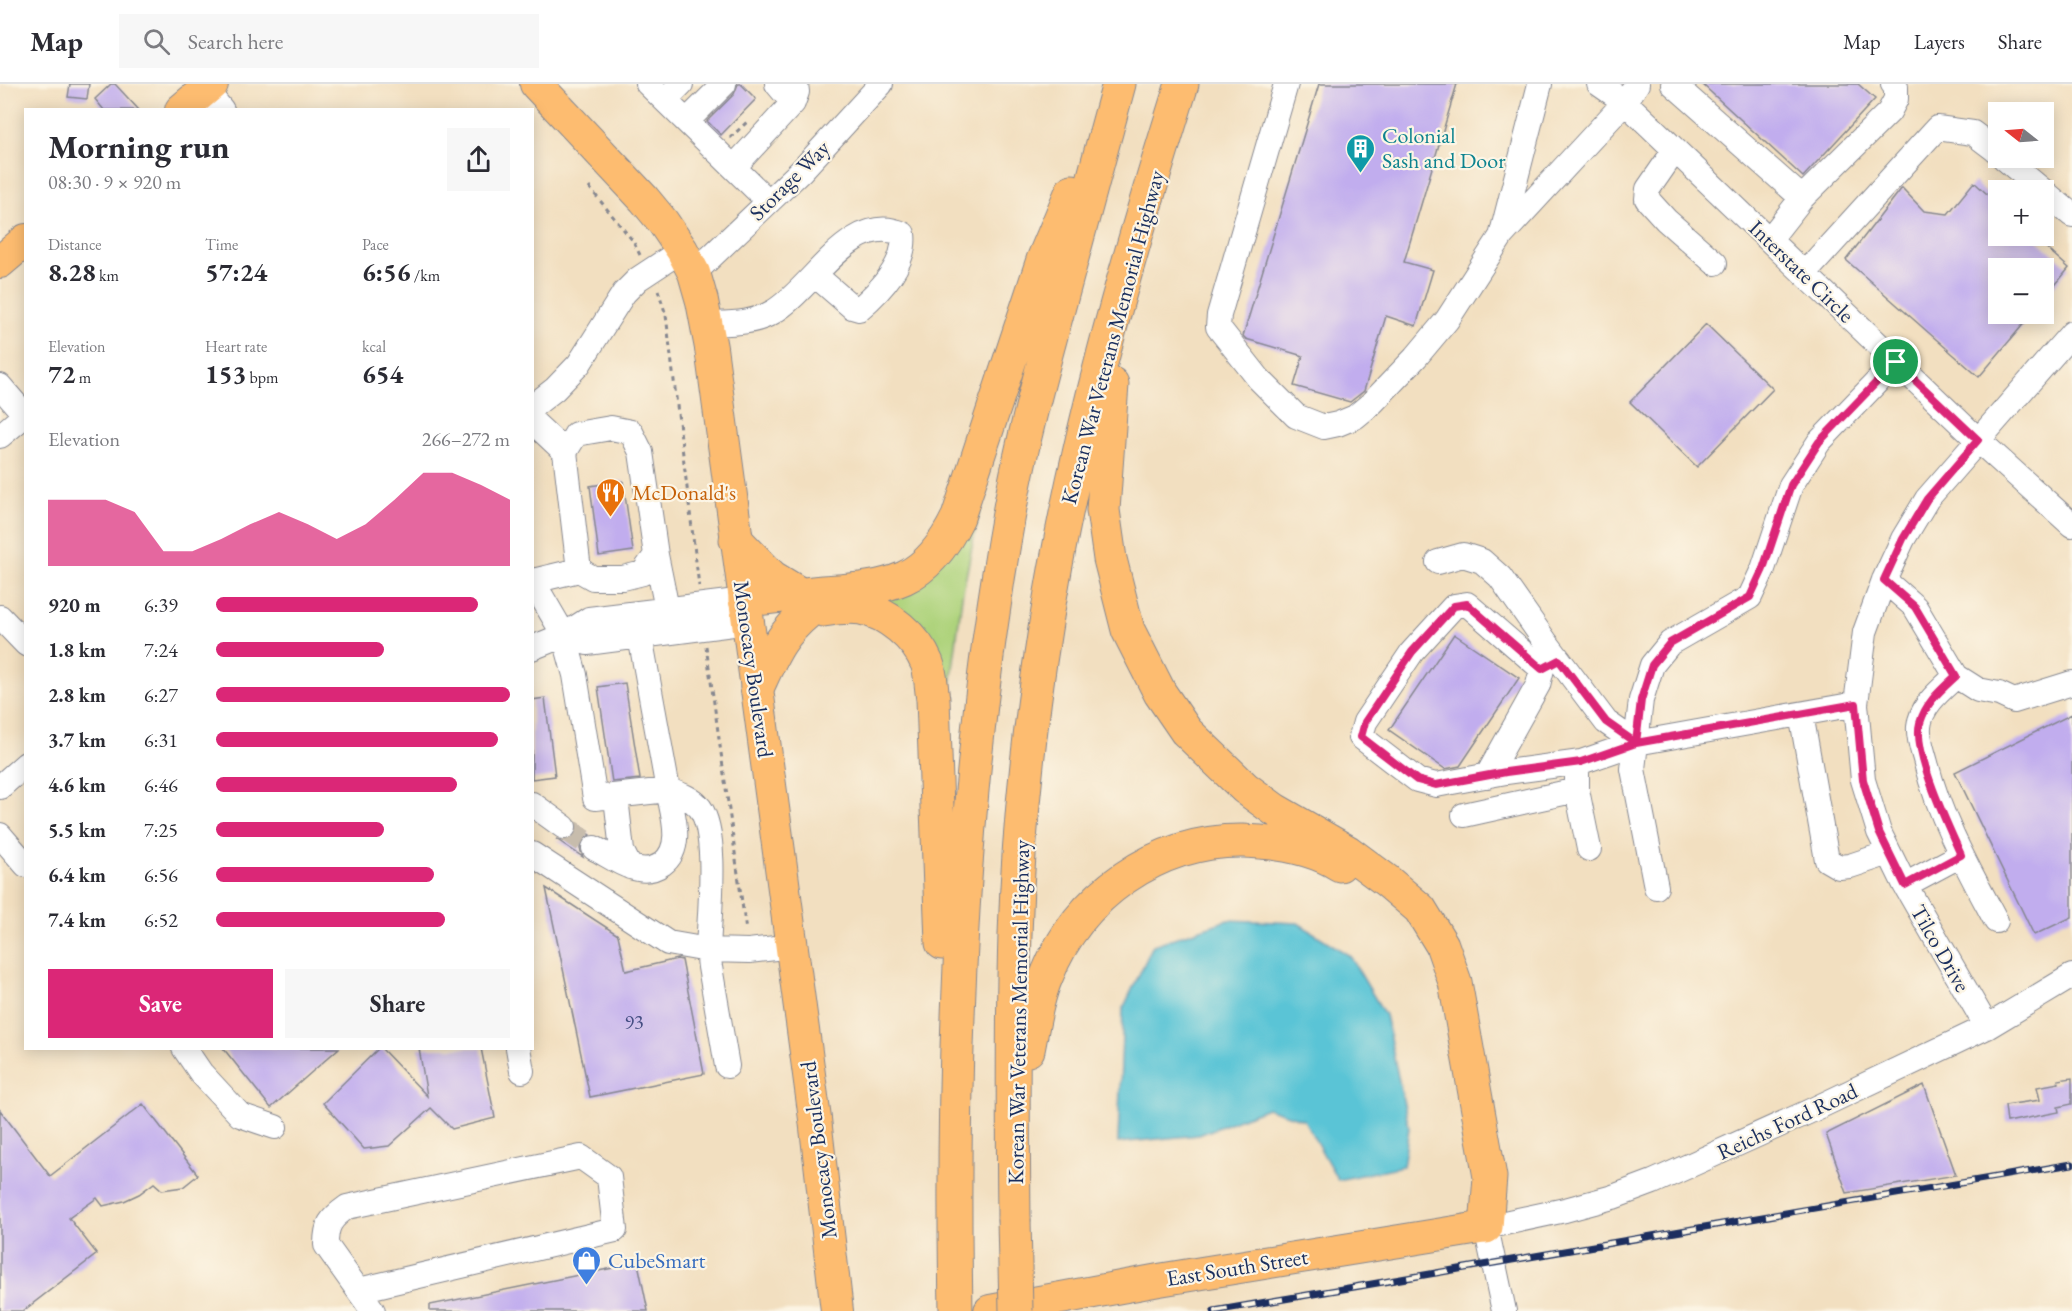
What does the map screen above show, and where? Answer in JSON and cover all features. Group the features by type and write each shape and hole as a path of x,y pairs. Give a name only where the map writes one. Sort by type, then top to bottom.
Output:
{"highway":[{"path":"746,611 804,603 887,584 905,577 938,551 949,536 972,477 1043,260 1118,84"},
{"path":"957,1311 955,1231 961,933 978,720 991,620 1011,505 1035,393 1118,84"},
{"name":"Korean War Veterans Memorial Highway","path":"1016,1311 1013,1116 1015,934 1021,837 1045,628 1065,515 1089,408 1121,289 1182,84"},
{"path":"1121,289 1108,430 1104,510 1110,559 1128,630 1160,693 1186,731 1245,788 1275,810 1348,852 1395,888 1420,909 1442,945 1455,982 1490,1177 1486,1227"},
{"path":"736,540 772,577 804,603 840,608 861,608 884,617 901,628 916,644 927,664 933,699 941,928 957,1076"},
{"path":"757,687 783,636 793,624 804,603"},
{"path":"1013,1116 1038,1001 1046,975 1073,927 1105,892 1132,872 1179,850 1226,841 1281,845 1313,853 1357,876 1377,891 1392,907 1411,928 1423,948 1433,974 1441,1011 1468,1181 1486,1227"}],"main road":[{"name":"Monocacy Boulevard","path":"536,84 663,222 688,261 706,324 815,1119 837,1311"},
{"path":"184,108 210,92"},
{"name":"East South Street","path":"990,1311 1159,1280 1486,1227"}],"street":[{"path":"687,122 724,84"},
{"path":"734,167 794,94 777,84"},
{"name":"Storage Way","path":"534,405 555,389 579,364 624,293 638,279 649,273 688,261 768,201 802,170 881,84"},
{"path":"1286,84 1219,315 1218,327 1259,379 1296,416 1324,427 1355,417 1372,403 1416,357 1447,320 1502,236 1631,93"},
{"path":"1502,236 1540,84"},
{"name":"Interstate Circle","path":"1599,84 1631,93 1675,150 1978,440"},
{"path":"1673,84 1802,198"},
{"path":"1769,240 1802,198 1890,112 1896,99 1896,87 1893,84"},
{"path":"665,89 687,122 768,201"},
{"path":"1804,274 1937,128 1973,133 1988,144"},
{"path":"1675,150 1647,189 1647,199 1666,220 1715,263"},
{"path":"2016,168 2072,215"},
{"path":"706,324 758,321 791,299 815,275"},
{"name":"Tilco Drive","path":"1987,1027 1905,885 1879,832 1863,780 1856,704 1865,632 1884,580 1903,539 1927,499 2072,333"},
{"path":"1656,887 1633,769 1641,700 1652,665 1670,643 1750,597 1763,569 1791,485 1819,442 1896,362"},
{"path":"0,386 24,414"},
{"path":"0,436 24,416"},
{"path":"534,423 565,452"},
{"path":"579,570 565,452 576,434 611,428 631,432 641,452 656,555 667,609"},
{"path":"1978,440 2072,525"},
{"path":"534,580 579,570 593,578 623,578 643,573 656,555"},
{"path":"1438,562 1463,555 1482,561 1500,577 1550,664"},
{"path":"1884,580 1915,607 1956,676 1978,690 1999,694 2014,701 2072,683"},
{"path":"534,583 564,635 575,675 595,798 668,790 694,802 707,823 711,862 708,950 727,1066"},
{"path":"1636,743 1606,722 1550,664 1467,604 1454,606 1412,652 1365,722 1361,737 1417,780 1436,785 1577,763 1636,743 1856,704"},
{"path":"534,647 564,635 589,619 667,609 702,616"},
{"path":"564,635 587,643 640,636 702,616 746,611"},
{"path":"0,617 24,642"},
{"path":"594,848 630,867 643,870 655,869 666,861 674,847 675,831 640,636"},
{"path":"1487,776 1550,664"},
{"path":"1956,676 1930,700 1919,725 1921,743 1932,790 1961,855 1996,921"},
{"path":"1801,714 1827,860 1839,867 1850,866 1889,854"},
{"path":"1577,763 1577,790 1589,849"},
{"path":"0,787 24,766"},
{"path":"1464,815 1577,790"},
{"path":"616,796 622,851 630,867"},
{"path":"534,805 564,827"},
{"path":"0,835 24,863"},
{"path":"534,855 668,943 708,950 749,951 792,946"},
{"path":"1905,885 1961,855"},
{"name":"Reichs Ford Road","path":"1486,1227 1565,1210 1613,1197 1653,1182 1987,1027 2072,976"},
{"path":"185,1050 201,1072 240,1115 276,1127"},
{"path":"359,1290 615,1230 609,1177 581,1157 346,1208 332,1217 326,1232 326,1245 373,1311"},
{"path":"1486,1227 1504,1311"}],"path":[{"path":"589,187 633,241 659,293 666,315 702,616 749,951"}],"green space":[{"path":"992,448 962,596 943,749 942,698 879,595 901,589"}],"water":[{"path":"1228,920 1298,923 1350,956 1385,1015 1409,1128 1403,1166 1338,1180 1304,1120 1267,1108 1199,1135 1118,1143 1123,1009 1153,945"}],"building":[{"path":"70,84 89,84 87,99 68,97"},
{"path":"111,84 115,84 137,108 102,108 95,99"},
{"path":"738,84 741,84 756,99 721,135 707,121 734,94"},
{"name":"Colonial Sash and Door","path":"1319,84 1457,84 1404,262 1433,270 1416,326 1386,316 1364,391 1350,402 1294,386 1303,356 1246,339 1243,336"},
{"path":"1702,84 1858,84 1875,99 1803,177"},
{"path":"1974,182 1988,195 1988,246 2044,246 2069,268 2054,286 2054,258 1988,258 1988,324 2024,324 1979,377 1846,260 1902,188 1924,211 1948,214"},
{"path":"1706,324 1773,389 1697,467 1630,402"},
{"name":"McDonald's","path":"623,481 633,551 599,556 590,486"},
{"path":"1454,634 1519,678 1460,766 1445,769 1389,730"},
{"path":"625,683 640,779 612,782 598,687"},
{"path":"545,698 555,776 534,779 534,700"},
{"path":"2072,714 2072,917 2034,935 1955,772"},
{"path":"578,826 590,835 581,842 580,849 583,857 556,839 570,840 576,835"},
{"path":"546,888 618,935 626,971 677,959 682,960 704,1074 590,1097"},
{"path":"225,1050 337,1050 271,1108"},
{"path":"377,1050 383,1050 427,1096 419,1050 481,1050 495,1118 452,1129 431,1108 389,1146 364,1149 323,1103"},
{"path":"2072,1078 2072,1104 2058,1107 2059,1112 2007,1122 2005,1105 2040,1100 2037,1087"},
{"path":"1924,1085 1956,1175 1847,1193 1826,1134"},
{"path":"143,1104 198,1175 183,1187 162,1190 154,1183 124,1201 103,1206 97,1198 69,1218 97,1254 23,1311 0,1311 0,1110 50,1176"},
{"name":"CubeSmart","path":"638,1263 648,1311 430,1311 430,1305"}],"tunnel":[{"path":"564,827 594,848"}],"railway":[{"path":"1214,1311 2072,1164"}],"place":[{"name":"Colonial Sash and Door","path":"1361,174"},
{"name":"McDonald's","path":"611,518"},
{"name":"CubeSmart","path":"587,1286"}],"route":[{"path":"1896,362 1819,442 1791,485 1763,569 1750,597 1670,643 1652,665 1641,700 1636,743 1581,762 1506,772 1436,785 1417,780 1361,737 1365,722 1412,652 1454,606 1467,604 1542,669 1559,660 1606,722 1636,743 1856,704 1863,780 1879,832 1905,885 1961,855 1932,790 1919,725 1930,700 1956,676 1915,607 1884,580 1903,539 1927,499 1978,440 1896,362"}]}
